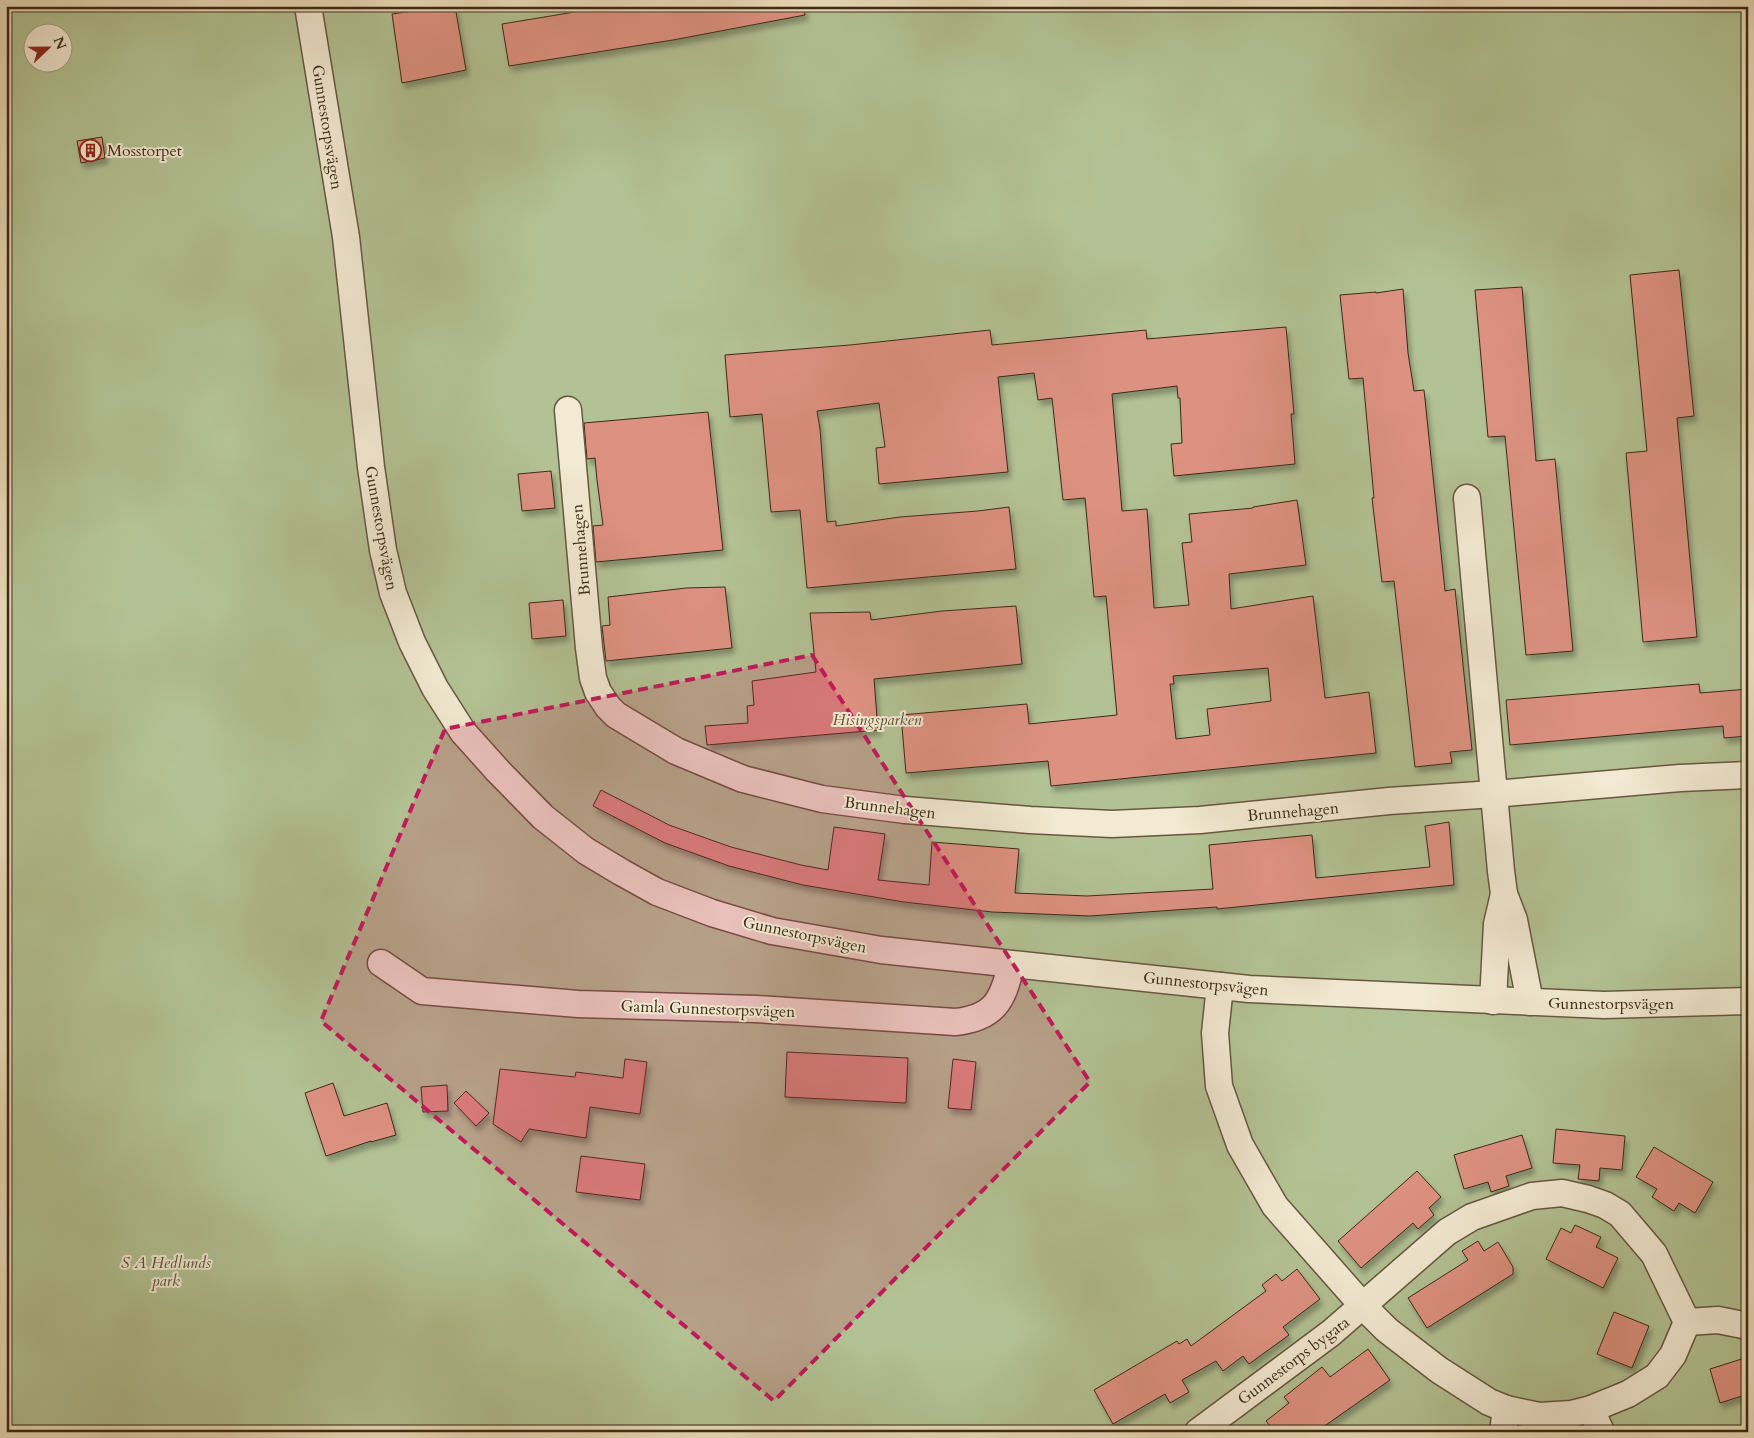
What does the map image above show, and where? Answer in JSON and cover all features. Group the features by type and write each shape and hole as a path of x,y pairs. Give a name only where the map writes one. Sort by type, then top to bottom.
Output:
{"street":[{"name":"Gunnestorpsvägen","path":"308,6 346,236 369,457 383,550 393,593 412,642 435,688 463,732 543,817 586,851 657,892 712,913 772,931 882,950 1220,986 1604,1005 1748,1001"},
{"name":"Brunnehagen","path":"568,410 592,678 598,692 616,715 676,751 743,779 822,798 906,810 1030,820 1112,824 1200,820 1389,801 1680,778 1748,775"},
{"path":"1467,498 1504,894 1514,920 1530,1002"},
{"path":"1493,1001 1497,924 1504,894"},
{"name":"Gamla Gunnestorpsvägen","path":"381,962 422,991 577,1004 756,1009 955,1022 972,1020 986,1014 997,1004 1007,982 1011,965"},
{"name":"Gunnestorps bygata","path":"1198,1432 1307,1352 1363,1306 1446,1232 1466,1220 1532,1196 1562,1193 1605,1205 1620,1214 1654,1254 1686,1322 1673,1355 1657,1376 1628,1394 1596,1420 1571,1414 1504,1421 1489,1402 1439,1370 1387,1330 1363,1306 1275,1206 1240,1145 1219,1086 1215,1033 1220,986"},
{"path":"1686,1322 1718,1320 1748,1326"}],"highlighted area":[{"path":"812,655 1090,1082 774,1401 321,1021 445,729"}],"green space":[{"name":"Hisingsparken","path":"6,6 1748,6 1748,1432 6,1432"}],"building":[{"path":"433,6 455,6 466,70 402,83 392,14 433,8"},
{"path":"611,6 804,6 805,15 673,40 509,66 502,24"},
{"name":"Mosstorpet","path":"102,137 105,158 81,163 77,141"},
{"path":"1679,270 1694,416 1677,418 1697,637 1643,642 1626,453 1647,451 1630,275"},
{"path":"1522,287 1536,461 1555,459 1573,651 1526,655 1505,436 1488,437 1475,290"},
{"path":"1403,289 1408,353 1414,391 1424,390 1445,591 1455,589 1472,750 1450,752 1452,763 1415,767 1394,581 1382,582 1372,498 1374,498 1363,378 1349,379 1340,295"},
{"path":"1286,327 1294,414 1291,414 1295,464 1174,476 1171,444 1182,443 1180,398 1178,398 1177,386 1112,394 1122,511 1147,509 1154,608 1189,605 1182,543 1192,542 1189,514 1253,508 1297,500 1306,565 1229,574 1231,609 1313,596 1325,698 1369,692 1376,753 1051,786 1048,761 906,773 901,715 1027,704 1029,724 1117,715 1106,596 1094,597 1085,498 1063,500 1052,398 1038,400 1034,373 998,377 1008,472 879,484 876,448 885,447 879,403 817,411 827,522 836,521 836,526 900,517 1009,507 1016,569 807,588 800,510 771,512 762,414 730,417 725,355 850,345 990,330 992,345 1146,330 1147,339","holes":["1268,668 1271,701 1207,709 1210,735 1176,739 1170,684 1174,684 1173,676"]},
{"path":"708,412 723,550 596,562 593,526 603,525 595,458 587,459 584,423"},
{"path":"551,471 555,508 522,511 518,474"},
{"path":"725,587 732,648 606,661 602,626 610,625 608,597 686,588"},
{"path":"563,600 566,636 532,639 529,603"},
{"path":"1016,606 1022,664 874,679 878,730 707,745 705,726 748,723 747,706 754,705 752,681 816,672 810,613 870,612 871,620 942,611"},
{"path":"1699,684 1700,693 1748,689 1748,736 1724,738 1723,726 1510,745 1506,700"},
{"path":"601,790 669,825 731,847 828,870 834,827 885,834 878,880 929,885 932,842 1019,849 1015,893 1087,896 1213,889 1209,845 1312,835 1316,878 1430,867 1425,826 1449,822 1454,885 1217,909 1217,907 1090,916 992,912 904,902 803,885 729,866 665,843 593,806"},
{"path":"787,1052 908,1058 906,1103 785,1097"},
{"path":"625,1059 647,1062 640,1114 590,1107 586,1138 529,1129 521,1142 493,1124 500,1069 575,1077 576,1072 623,1078"},
{"path":"953,1059 976,1062 971,1110 948,1108"},
{"path":"333,1083 344,1116 387,1103 396,1135 326,1156 305,1093"},
{"path":"447,1085 448,1111 423,1112 421,1087"},
{"path":"466,1091 489,1113 476,1126 454,1103"},
{"path":"1556,1129 1625,1136 1622,1170 1600,1168 1599,1181 1578,1179 1580,1165 1553,1163"},
{"path":"1522,1135 1532,1168 1506,1176 1509,1186 1491,1192 1488,1182 1464,1189 1454,1155"},
{"path":"1654,1147 1713,1182 1695,1213 1679,1203 1674,1211 1652,1197 1657,1189 1636,1177"},
{"path":"581,1156 645,1164 640,1200 576,1192"},
{"path":"1417,1171 1441,1197 1429,1208 1434,1215 1418,1229 1413,1223 1361,1268 1338,1241"},
{"path":"1575,1225 1601,1237 1596,1247 1618,1258 1603,1288 1546,1259 1561,1228 1571,1233"},
{"path":"1478,1241 1484,1251 1498,1242 1513,1267 1513,1274 1427,1328 1408,1298 1468,1260 1462,1251"},
{"path":"1297,1269 1320,1299 1283,1327 1289,1335 1249,1364 1243,1356 1223,1371 1216,1361 1182,1380 1189,1392 1170,1403 1165,1394 1113,1424 1094,1390 1177,1341 1179,1344 1187,1339 1191,1346 1266,1291 1262,1285 1276,1274 1282,1281"},
{"path":"1614,1312 1649,1326 1632,1368 1597,1354"},
{"path":"1368,1349 1390,1380 1316,1432 1275,1432 1266,1421 1289,1403 1284,1397 1322,1367 1330,1377"},
{"path":"1748,1357 1748,1394 1720,1403 1710,1369"}],"place":[{"name":"Mosstorpet","path":"91,150"}],"park label":[{"name":"S A Hedlunds park","path":"166,1271"}]}
